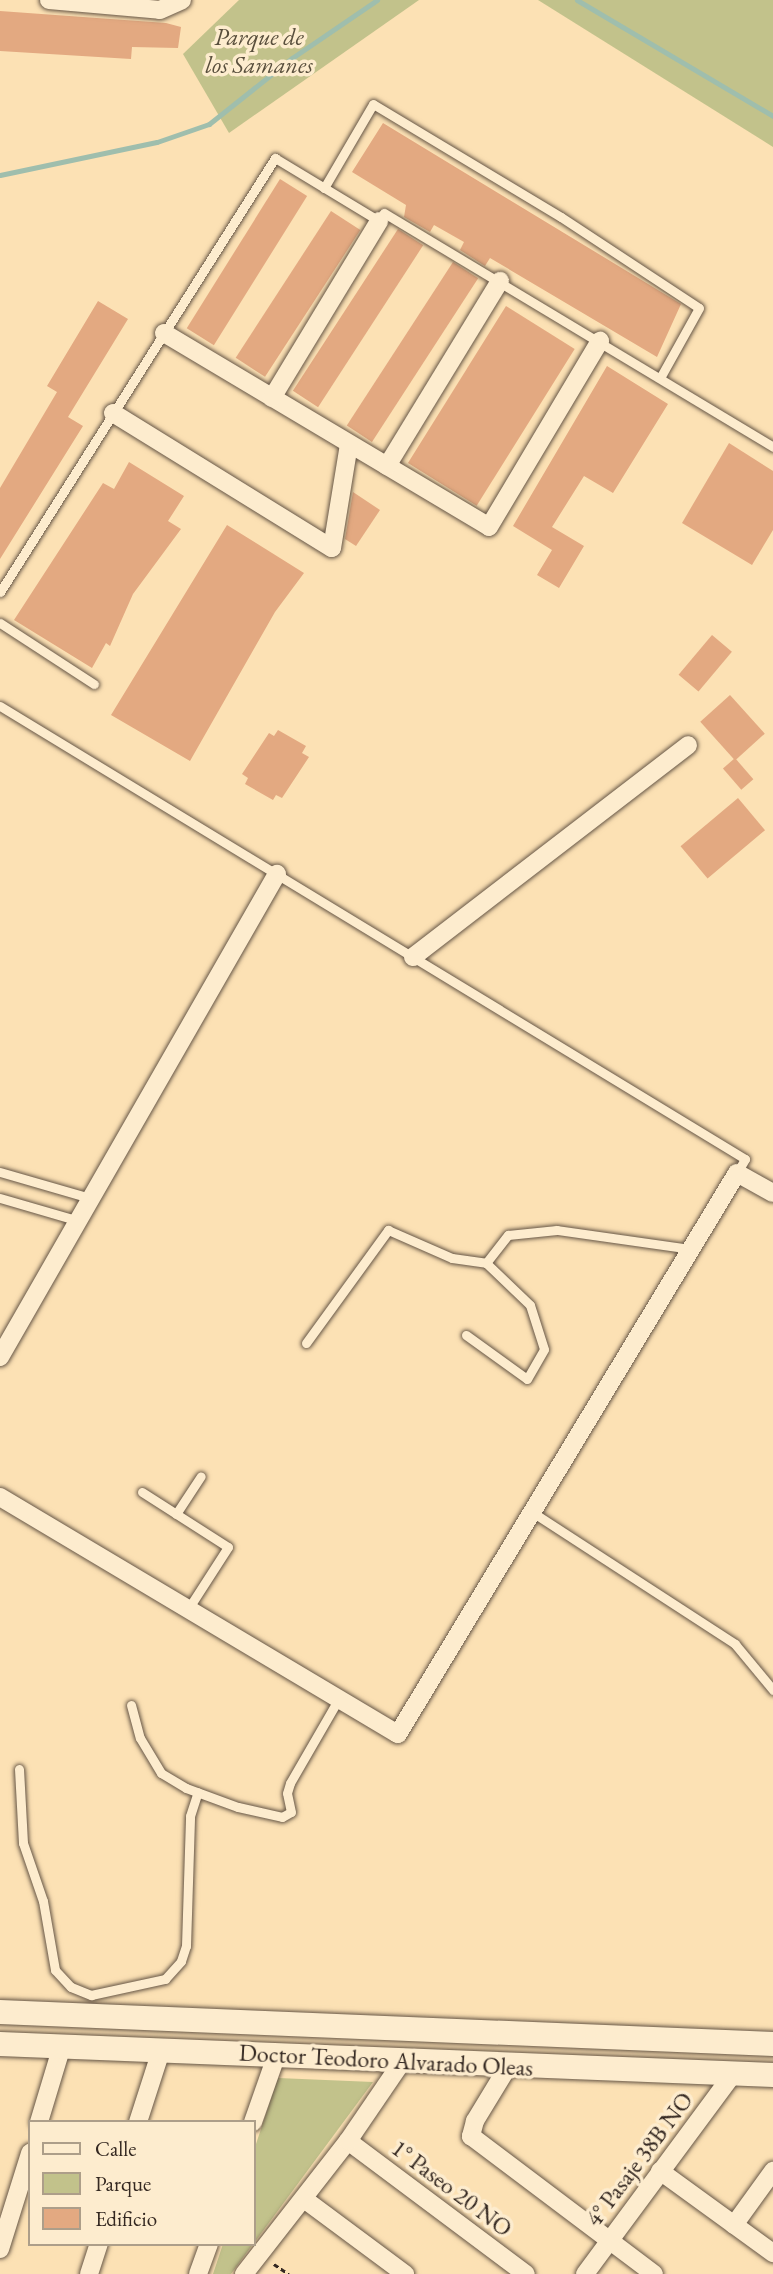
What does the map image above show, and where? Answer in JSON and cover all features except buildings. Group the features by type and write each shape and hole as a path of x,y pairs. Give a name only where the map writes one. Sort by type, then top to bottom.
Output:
{"main road":[{"name":"Doctor Teodoro Alvarado Oleas","path":"0,2012 773,2044"},
{"name":"Doctor Teodoro Alvarado Oleas","path":"0,2044 773,2075"}],"street":[{"path":"49,0 160,10 182,0"},
{"path":"272,398 379,221"},
{"path":"387,466 500,281"},
{"path":"164,333 489,527 600,341"},
{"path":"113,413 332,548 349,444"},
{"path":"413,957 688,745"},
{"path":"0,1357 277,874"},
{"path":"0,1497 398,1734 737,1173 773,1194"},
{"path":"40,2120 62,2046"},
{"path":"139,2120 161,2051"},
{"path":"254,2120 276,2054"},
{"path":"244,2274 348,2141 404,2059"},
{"path":"509,2065 475,2120 471,2136 654,2274"},
{"name":"4° Pasaje 38B NO","path":"585,2274 733,2074"},
{"name":"1° Paseo 20 NO","path":"348,2141 526,2274"},
{"path":"0,2249 28,2159"},
{"path":"660,2171 773,2253"},
{"path":"734,2225 773,2171"},
{"path":"304,2199 405,2274"},
{"path":"89,2274 98,2246"},
{"path":"198,2274 208,2246"}],"lane":[{"path":"324,188 373,104 561,217 699,309 660,378"},
{"path":"0,592 275,158 379,221 384,213 773,447"},
{"path":"0,623 94,684"},
{"path":"0,706 745,1158 737,1173"},
{"path":"0,1172 90,1198"},
{"path":"0,1198 79,1221"},
{"path":"306,1343 388,1230 452,1258 486,1263 530,1305 544,1349 527,1379 466,1335"},
{"path":"486,1263 508,1235 557,1230 691,1249"},
{"path":"176,1514 201,1476"},
{"path":"142,1492 228,1547 188,1609"},
{"path":"532,1512 735,1644 773,1690"},
{"path":"131,1704 140,1738 161,1773 198,1792 238,1807 288,1815 290,1783 339,1698"},
{"path":"19,1769 23,1843 43,1900 55,1970 71,1987 91,1995 165,1979 181,1962 186,1945 190,1816 198,1792"}],"green space":[{"name":"Parque de los Samanes","path":"239,0 419,0 229,133 183,54"},
{"path":"538,0 773,0 773,147"},
{"path":"278,2078 373,2082 256,2240 256,2144"},
{"path":"222,2246 252,2246 231,2274 213,2274"}],"waterway":[{"path":"0,175 157,142 209,124 292,58 377,0"},
{"path":"577,0 773,116"}]}
